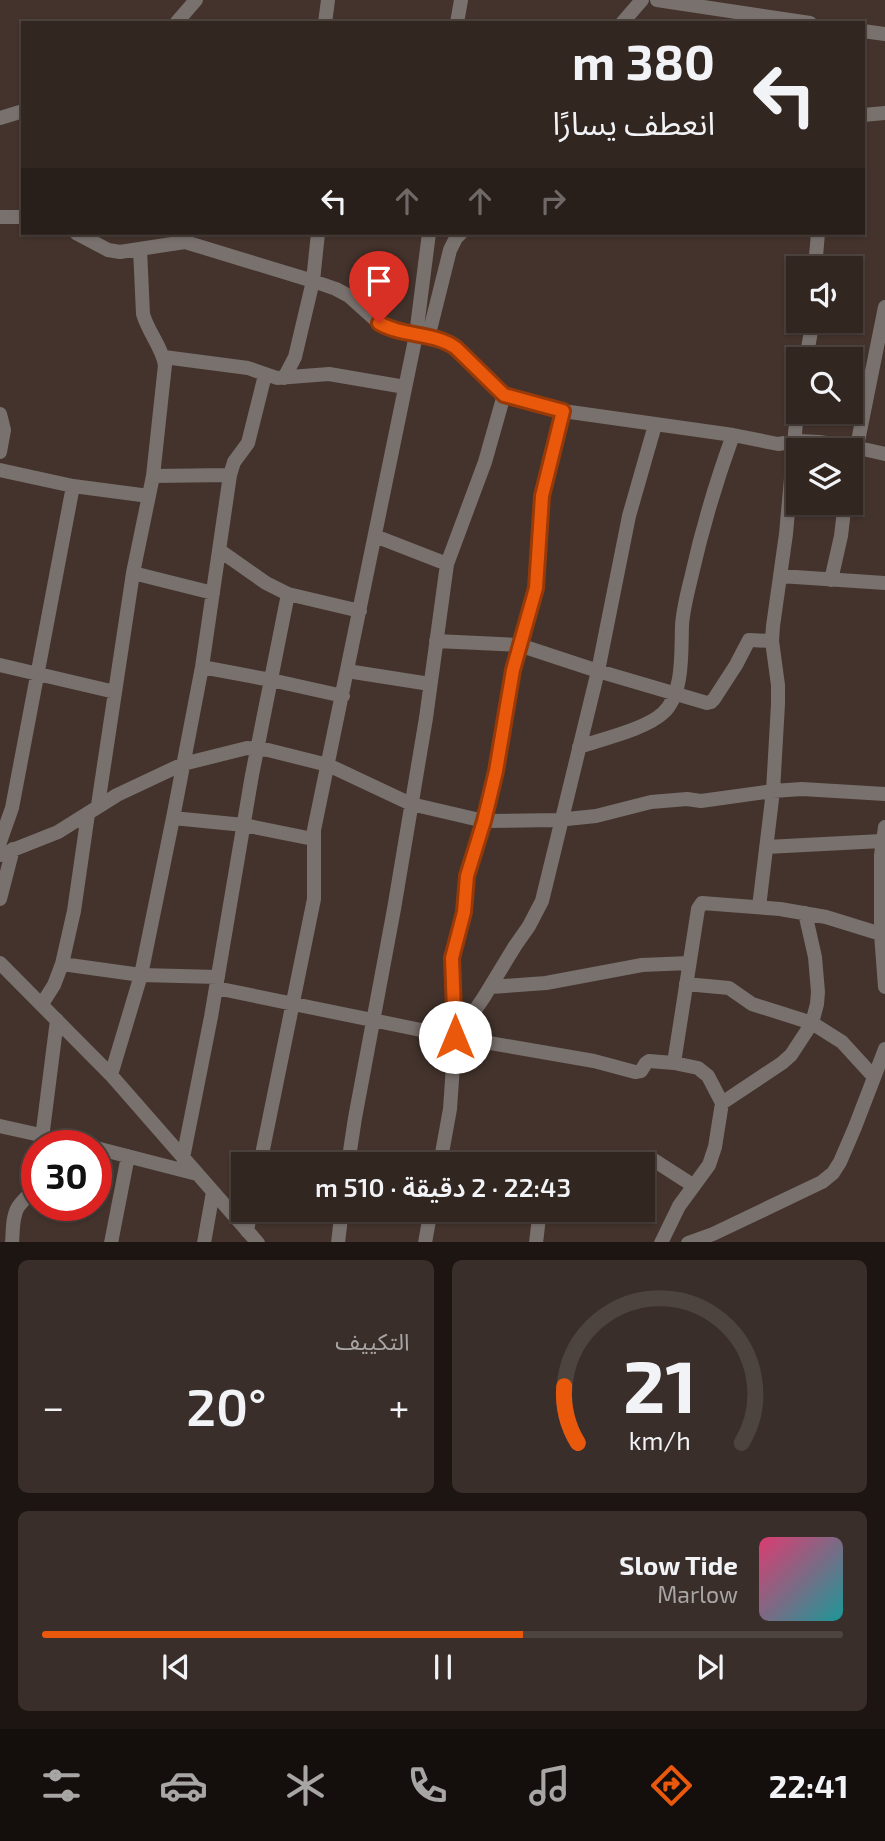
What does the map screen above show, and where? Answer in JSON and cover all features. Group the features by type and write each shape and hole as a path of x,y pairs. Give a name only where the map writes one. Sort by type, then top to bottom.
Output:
{"street":[{"path":"178,21 196,0"},
{"path":"325,21 328,0"},
{"path":"457,21 461,0"},
{"path":"624,21 642,0"},
{"path":"657,0 797,21"},
{"path":"865,30 885,34"},
{"path":"0,118 21,112"},
{"path":"865,116 885,113"},
{"path":"0,217 21,217"},
{"path":"80,235 120,252 185,242 336,289 389,328 448,343 456,348 504,395 563,411 778,444 786,443"},
{"path":"284,378 297,351 313,281 318,235"},
{"path":"422,336 429,235"},
{"path":"262,1152 314,899 313,839 405,387 450,250 459,235"},
{"path":"816,256 818,235"},
{"path":"42,1004 54,985 62,964 74,911 115,692 133,573 153,476 165,365 164,357 146,324 140,249"},
{"path":"859,438 885,307"},
{"path":"164,357 248,368 277,378 329,374 405,387"},
{"path":"111,1075 141,975 173,818 202,667 230,475 233,462 248,443 265,375"},
{"path":"350,1152 411,804 447,564 485,462 504,395"},
{"path":"442,1152 450,1109 455,1032 452,958 464,912 467,876 496,771 519,645 536,588 542,496 563,411"},
{"path":"0,414 4,430 0,452"},
{"path":"455,1032 469,1019 491,987 540,906 598,671 629,516 655,425"},
{"path":"579,747 649,722 666,710 674,694 681,673 683,612 709,504 733,435"},
{"path":"863,453 885,454"},
{"path":"0,470 73,486 149,496"},
{"path":"153,476 230,475"},
{"path":"0,899 4,849 73,486"},
{"path":"759,907 773,791 778,695 772,641 787,515"},
{"path":"831,580 843,515"},
{"path":"375,536 447,564"},
{"path":"219,550 266,583 288,594 360,611"},
{"path":"133,573 212,593"},
{"path":"780,576 885,583"},
{"path":"183,1158 217,982 257,748 288,594"},
{"path":"436,641 519,645 701,702 711,702 749,640 772,641"},
{"path":"0,665 115,692"},
{"path":"202,667 342,696"},
{"path":"347,671 430,684"},
{"path":"4,849 51,835 117,794 183,764 242,749 257,748 328,765 411,804 484,821 561,820 607,815 652,802 687,799 701,801 773,791 812,789 885,794"},
{"path":"173,818 244,825 313,839"},
{"path":"766,847 884,834 881,934 885,987"},
{"path":"674,1063 698,909 702,903 805,913 881,934"},
{"path":"722,1103 791,1055 812,1023 818,992 815,957 805,913"},
{"path":"0,963 111,1075 258,1242"},
{"path":"491,987 546,983 642,965 689,963"},
{"path":"62,964 217,982 292,1003 374,1020 455,1032 635,1072 649,1062 691,1066 708,1076 722,1103 709,1165 679,1206 661,1242"},
{"path":"686,984 729,988 755,1005 812,1023 842,1042 874,1077"},
{"path":"43,1130 57,1020"},
{"path":"688,1242 713,1234 822,1182 833,1173 840,1162 885,1049"},
{"path":"0,1126 21,1133"},
{"path":"112,1152 198,1174"},
{"path":"111,1242 128,1156"},
{"path":"655,1161 694,1186"},
{"path":"204,1242 213,1192"},
{"path":"12,1242 16,1211 21,1205"},
{"path":"247,1231 249,1222"},
{"path":"338,1242 340,1222"},
{"path":"425,1242 429,1222"},
{"path":"536,1242 538,1222"}],"route":[{"path":"379,323 396,331 448,343 504,395 563,411 542,496 535,595 513,670 496,771 467,876 464,912 452,958 455,1037"}]}
